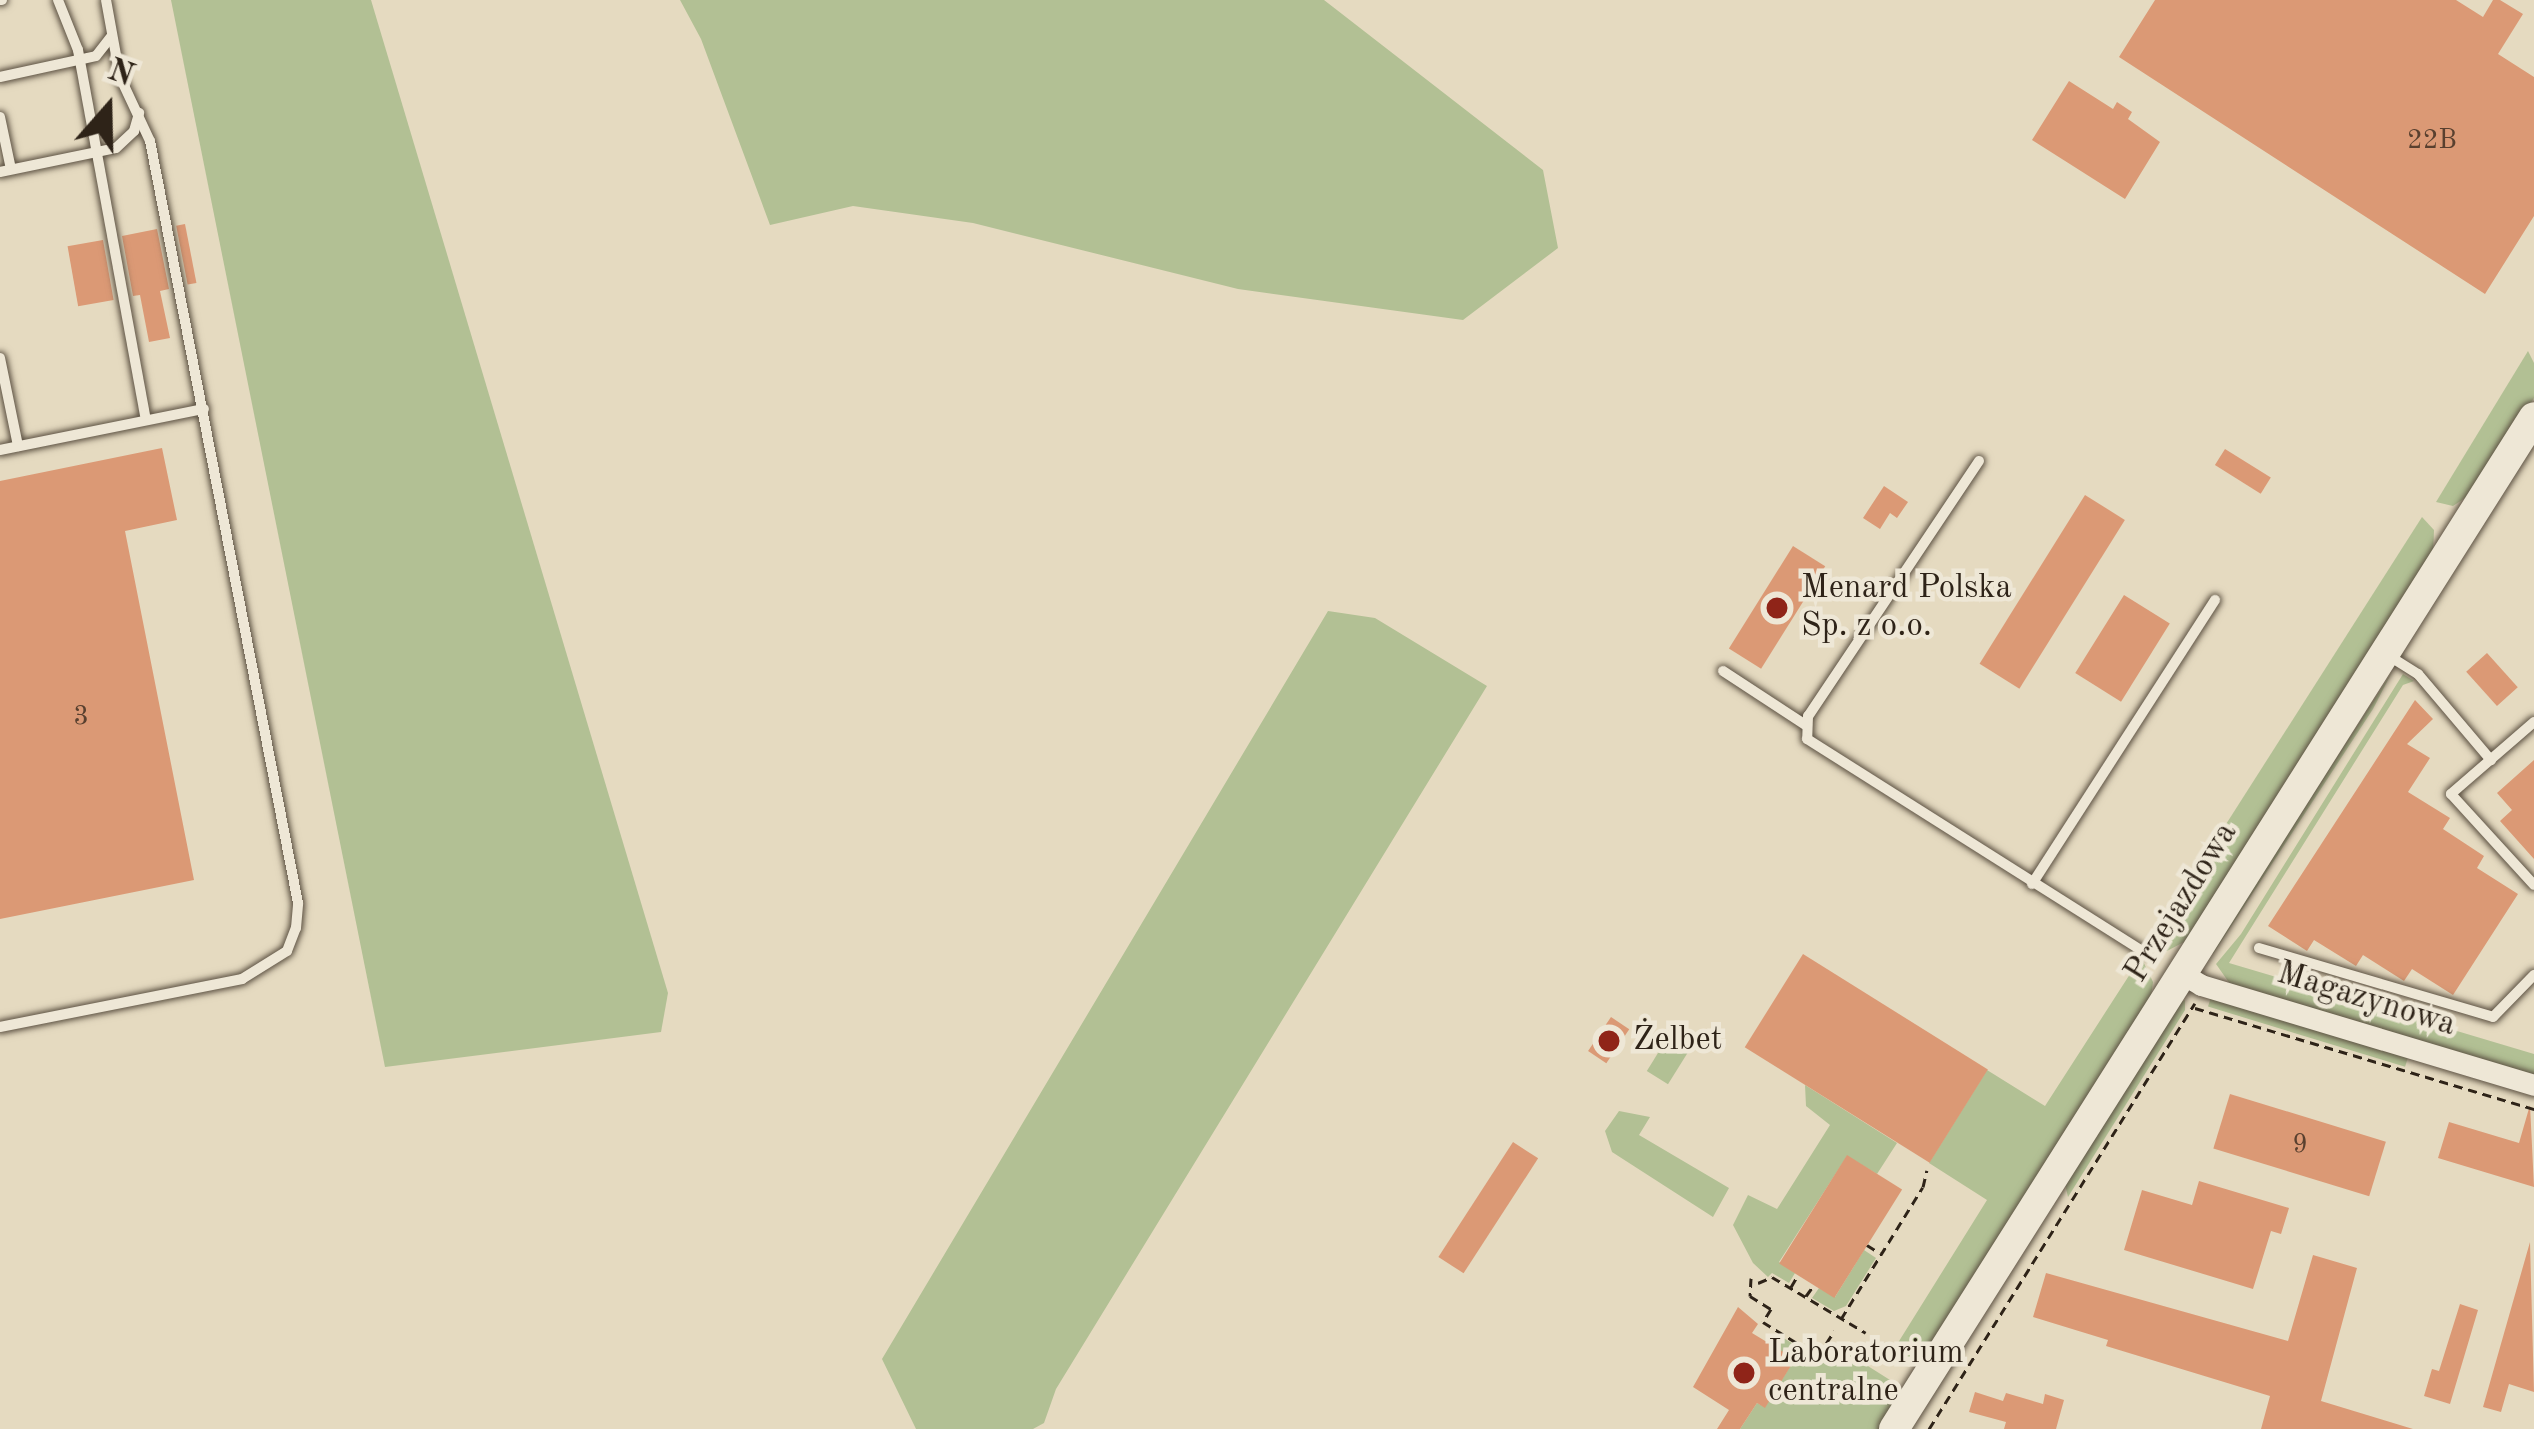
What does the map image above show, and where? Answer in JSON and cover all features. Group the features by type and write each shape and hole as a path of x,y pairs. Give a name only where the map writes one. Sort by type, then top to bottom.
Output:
{"street":[{"name":"Przejazdowa","path":"1894,1429 2534,417"},
{"name":"Magazynowa","path":"2181,973 2201,986 2534,1084"}],"lane":[{"path":"58,0 80,62 146,420"},
{"path":"0,1028 242,979 287,951 296,928 298,903 150,141 120,77 106,0"},
{"path":"0,77 96,56 112,34"},
{"path":"0,117 6,171 126,141 140,113"},
{"path":"0,358 18,446"},
{"path":"0,450 204,409"},
{"path":"1979,461 1837,672 1807,726 1808,740 2144,952"},
{"path":"2032,884 2215,600"},
{"path":"2383,652 2418,674 2491,760"},
{"path":"1723,671 1807,726"},
{"path":"2534,722 2452,794 2534,885"},
{"path":"2259,948 2494,1017 2534,975"}],"path":[{"path":"2193,1007 2534,1109"},
{"path":"1841,1319 1923,1187 1927,1170"},
{"path":"1868,1245 1882,1254"},
{"path":"1790,1288 1798,1275"},
{"path":"1759,1283 1772,1276 1866,1333"},
{"path":"1750,1278 1750,1296 1771,1309 1763,1322 1818,1355 1834,1331"},
{"path":"1805,1298 1814,1285"}],"green space":[{"path":"171,0 371,0 668,993 661,1032 385,1067"},
{"path":"680,0 1324,0 1543,170 1558,248 1463,320 1238,289 973,223 853,206 770,225 701,39"},
{"path":"2528,351 2534,363 2534,398 2474,492 2453,506 2436,502"},
{"path":"2422,517 2434,530 2433,555 2184,942 2167,951 2147,948"},
{"path":"1328,611 1375,618 1487,686 1056,1389 1044,1423 1033,1429 916,1429 882,1359"},
{"path":"2392,672 2373,709 2213,954 2211,951"},
{"path":"2403,674 2414,681 2403,685 2229,963 2534,1054 2534,1078 2230,984 2216,964 2241,934"},
{"path":"2141,957 2153,982 2151,997 1931,1349 1908,1360 1891,1354 1987,1200 1929,1163 1987,1070 2045,1106"},
{"path":"2211,997 2408,1057 2405,1067 2208,1007"},
{"path":"2185,1000 2185,1010 2068,1197 2065,1184 2174,1006"},
{"path":"1668,1037 1689,1050 1668,1084 1647,1071"},
{"path":"1805,1085 1897,1143 1877,1174 1847,1156 1779,1262 1795,1273 1789,1283 1772,1273 1768,1277 1753,1263 1733,1225 1748,1195 1777,1209 1830,1125 1806,1106"},
{"path":"1619,1111 1650,1117 1639,1135 1729,1188 1713,1217 1612,1152 1605,1131"},
{"path":"1864,1250 1876,1258 1846,1306 1834,1311 1812,1298 1819,1288 1835,1297"},
{"path":"1780,1336 1819,1359 1830,1342 1890,1380 1895,1404 1883,1429 1740,1429 1757,1403 1765,1407 1794,1360 1773,1346"}],"building":[{"path":"2155,0 2456,0 2483,17 2493,0 2500,0 2523,14 2498,54 2534,77 2534,216 2485,294 2119,57"},
{"path":"2069,81 2113,109 2117,102 2132,112 2128,119 2160,142 2125,199 2032,140"},
{"path":"185,224 196,283 188,285 176,226"},
{"path":"157,229 169,289 160,291 170,338 149,342 140,295 133,296 122,236"},
{"path":"103,240 114,300 78,306 68,246"},
{"path":"162,448 177,520 125,531 194,880 0,919 0,481"},
{"path":"2225,449 2271,478 2261,494 2215,465"},
{"path":"1884,486 1908,502 1897,518 1890,513 1880,529 1863,518"},
{"path":"2085,495 2125,520 2019,689 1980,664"},
{"name":"Menard Polska Sp. z o.o.","path":"1793,546 1825,566 1761,669 1729,649"},
{"path":"2124,595 2170,624 2121,702 2075,673"},
{"path":"2487,653 2518,687 2497,706 2466,672"},
{"path":"2415,700 2433,719 2407,744 2430,758 2408,792 2450,818 2443,829 2484,856 2477,868 2518,894 2453,995 2412,969 2404,981 2363,955 2356,966 2314,940 2307,951 2268,926"},
{"path":"2534,760 2534,859 2500,821 2512,810 2497,793"},
{"path":"1803,954 1988,1070 1930,1163 1745,1047"},
{"name":"Żelbet","path":"1611,1017 1629,1029 1606,1063 1588,1051"},
{"path":"2230,1094 2386,1142 2369,1196 2213,1149"},
{"path":"2530,1105 2534,1187 2438,1158 2449,1122 2519,1143"},
{"path":"1513,1142 1538,1158 1464,1273 1438,1257"},
{"path":"1847,1155 1902,1189 1834,1298 1779,1264"},
{"path":"2199,1181 2289,1208 2281,1234 2271,1231 2253,1289 2124,1250 2142,1190 2192,1205"},
{"path":"2530,1242 2534,1392 2509,1384 2501,1412 2483,1407"},
{"path":"2313,1255 2357,1268 2321,1401 2413,1429 2261,1429 2270,1396 2106,1346 2108,1340 2033,1317 2046,1273 2288,1341"},
{"path":"2460,1304 2478,1310 2450,1404 2424,1396 2432,1369 2439,1371"},
{"name":"Laboratorium centralne","path":"1738,1307 1758,1324 1752,1333 1795,1359 1765,1408 1757,1403 1740,1429 1717,1429 1729,1410 1693,1387"},
{"path":"1975,1392 2003,1401 2006,1393 2043,1404 2045,1394 2064,1400 2056,1429 2004,1429 2006,1422 1969,1412"}],"place":[{"name":"Menard Polska Sp. z o.o.","path":"1777,608"},
{"name":"Żelbet","path":"1609,1041"},
{"name":"Laboratorium centralne","path":"1744,1373"}]}
